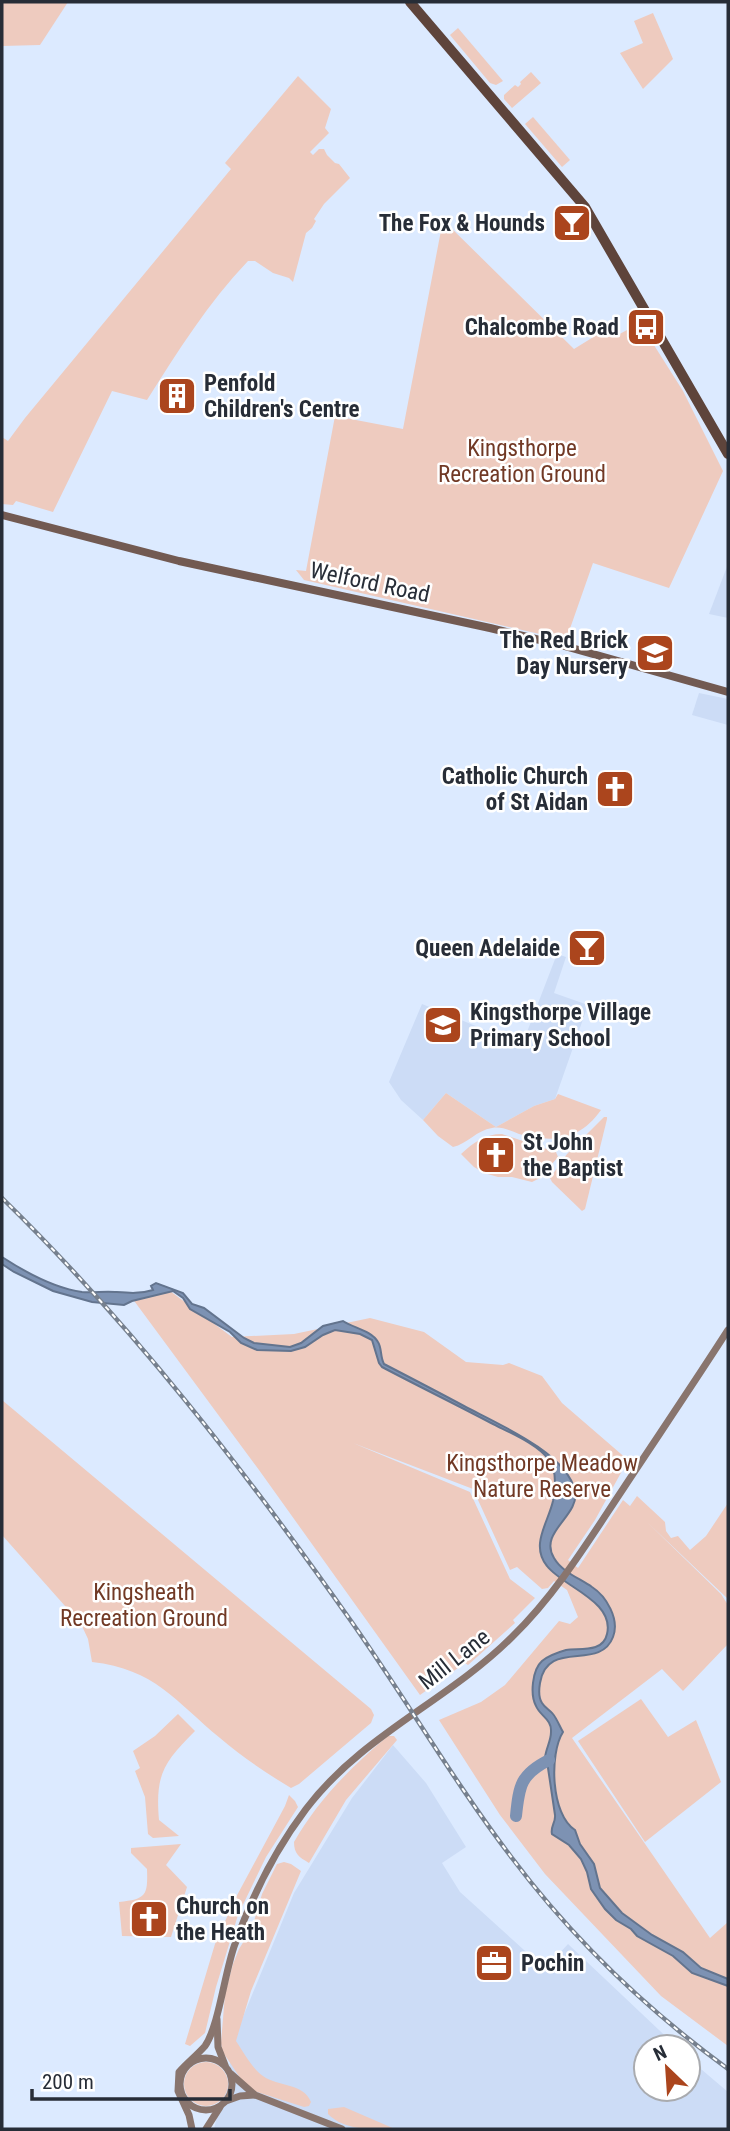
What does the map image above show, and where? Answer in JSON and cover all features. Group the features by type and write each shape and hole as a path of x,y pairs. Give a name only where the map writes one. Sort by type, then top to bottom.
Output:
{"highway":[{"path":"410,2 584,208 728,454"}],"main road":[{"name":"Welford Road","path":"2,515 166,558 514,633 728,692"}],"street":[{"name":"Mill Lane","path":"192,2129 178,2091 179,2072 206,2044 244,1920 282,1845 298,1820 332,1779 358,1754 471,1674 503,1647 556,1588 728,1330"},
{"name":"Mill Lane","path":"216,2014 218,2047 228,2071"},
{"path":"255,2095 240,2096 206,2110 199,2109 187,2102 180,2090 180,2081 187,2066 201,2058 208,2058 222,2063 255,2095 342,2129"},
{"path":"206,2129 232,2085 228,2071"},
{"name":"Mill Lane","path":"187,2102 192,2114 192,2129"}],"shaded area":[{"path":"728,564 728,618 709,614"},
{"path":"699,693 728,699 728,725 692,715"},
{"name":"Kingsthorpe Village Primary School","path":"557,954 566,957 554,993 588,1005 555,1099 534,1106 496,1127 446,1093 423,1120 401,1100 389,1082 422,1004 522,1045"},
{"path":"2,1257 50,1283 82,1292 144,1292 153,1290 151,1286 156,1283 183,1293 192,1304 204,1308 254,1343 290,1347 301,1343 323,1326 343,1321 375,1338 384,1364 511,1430 559,1464 569,1477 575,1491 575,1500 551,1540 554,1558 561,1567 602,1596 615,1623 613,1637 606,1647 597,1653 553,1662 545,1670 540,1683 541,1701 563,1732 554,1769 561,1811 594,1864 600,1888 622,1913 652,1935 683,1952 701,1968 728,1979 728,1986 692,1973 673,1956 637,1936 616,1920 591,1889 581,1859 569,1845 552,1834 555,1815 545,1759 551,1728 534,1701 534,1676 542,1661 550,1656 566,1650 596,1647 601,1644 607,1634 607,1622 596,1604 554,1574 542,1558 540,1542 555,1486 553,1469 544,1454 522,1439 382,1367 372,1340 360,1334 335,1330 305,1347 291,1351 257,1350 241,1343 230,1332 190,1309 183,1298 173,1291 124,1305 92,1302 53,1291 14,1272 2,1264"},
{"path":"393,1745 426,1783 466,1847 442,1863 460,1892 545,1969 568,1944 662,2033 632,2033 632,2103 702,2103 702,2070 728,2092 728,2129 214,2129 238,2029 294,1893 352,1798"}],"green space":[{"path":"2,2 68,2 40,45 2,46"},
{"path":"653,13 673,59 643,89 620,53 643,43 634,21"},
{"path":"458,28 503,81 496,85 490,83 450,35"},
{"path":"531,72 541,83 512,108 504,95 515,85 518,87"},
{"path":"298,76 331,109 325,128 329,133 310,152 313,155 319,149 324,149 350,178 324,204 314,219 316,221 312,228 306,233 293,282 255,261 248,261 207,311 147,400 112,391 53,512 16,501 13,505 2,504 2,437 8,441 231,169 225,163"},
{"path":"533,117 570,160 562,167 525,124"},
{"name":"Kingsthorpe Recreation Ground","path":"443,220 574,349 608,328 614,337 640,323 683,391 723,471 669,588 593,563 566,640 304,580 296,570 306,571 335,416 403,429"},
{"path":"446,1093 496,1127 534,1106 555,1099 558,1094 601,1110 584,1128 564,1137 531,1137 495,1128 482,1131 453,1147 423,1120"},
{"path":"604,1117 607,1119 585,1209 582,1211 550,1178 567,1154"},
{"path":"502,1134 556,1152 558,1157 540,1178 532,1182 484,1173 461,1154 490,1135"},
{"name":"Kingsthorpe Meadow Nature Reserve","path":"170,1291 232,1337 294,1334 370,1318 424,1332 466,1362 503,1365 509,1363 542,1376 562,1403 628,1460 595,1520 568,1560 578,1568 623,1500 630,1506 637,1496 665,1522 666,1531 671,1538 678,1536 690,1550 706,1536 728,1503 728,1599 647,1522 721,1594 728,1605 728,1644 683,1691 662,1669 572,1738 710,1938 728,1922 728,1979 712,1974 694,1962 699,1976 728,1986 728,2046 661,1996 545,1874 500,1815 439,1720 481,1702 505,1685 559,1621 570,1624 578,1617 567,1590 554,1581 548,1588 542,1589 517,1567 510,1570 473,1489 353,1443 470,1492 510,1579 535,1598 513,1620 515,1623 468,1665 465,1663 420,1695 132,1298"},
{"name":"Kingsheath Recreation Ground","path":"2,1400 371,1709 374,1715 371,1723 291,1788 237,1752 148,1679 114,1666 92,1662 88,1639 81,1624 2,1535"},
{"path":"641,1699 668,1737 696,1720 721,1782 645,1842 578,1741"},
{"path":"178,1714 195,1731 164,1770 160,1780 158,1804 159,1820 179,1836 153,1838 148,1834 145,1797 135,1771 140,1768 133,1751 155,1736"},
{"path":"388,1736 394,1736 397,1740 346,1800 309,1863 302,1859 296,1852 294,1842 303,1827 336,1785"},
{"path":"289,1795 298,1807 266,1857 238,1915 205,2033 190,2046 185,2044 215,1944 235,1899"},
{"path":"181,1844 166,1865 187,1887 171,1937 122,1936 119,1902 140,1897 146,1891 147,1885 147,1869 131,1853 131,1848"},
{"path":"284,1862 301,1871 251,1991 236,2041 263,2076 303,2091 311,2102 304,2107 254,2091 243,2082 222,2051 221,2043 225,1994 233,1964 252,1928 262,1894 277,1864"},
{"path":"206,2062 215,2063 222,2068 227,2075 227,2093 222,2100 215,2105 206,2106 197,2105 190,2100 185,2093 184,2084 185,2075 190,2068 197,2063"},
{"path":"344,2107 395,2129 350,2126 328,2114 328,2109"}],"waterway":[{"path":"516,1816 523,1782 532,1770 549,1760"}],"railway":[{"path":"2,1198 97,1297 229,1455 351,1621 470,1800 535,1888 612,1971 668,2022 728,2069"}],"place":[{"name":"The Fox & Hounds","path":"572,223"},
{"name":"Chalcombe Road","path":"646,327"},
{"name":"Penfold Children's Centre","path":"177,396"},
{"name":"The Red Brick Day Nursery","path":"655,653"},
{"name":"Catholic Church of St Aidan","path":"615,789"},
{"name":"Queen Adelaide","path":"587,948"},
{"name":"Kingsthorpe Village Primary School","path":"443,1025"},
{"name":"St John the Baptist","path":"496,1155"},
{"name":"Church on the Heath","path":"149,1919"},
{"name":"Pochin","path":"494,1963"}]}
